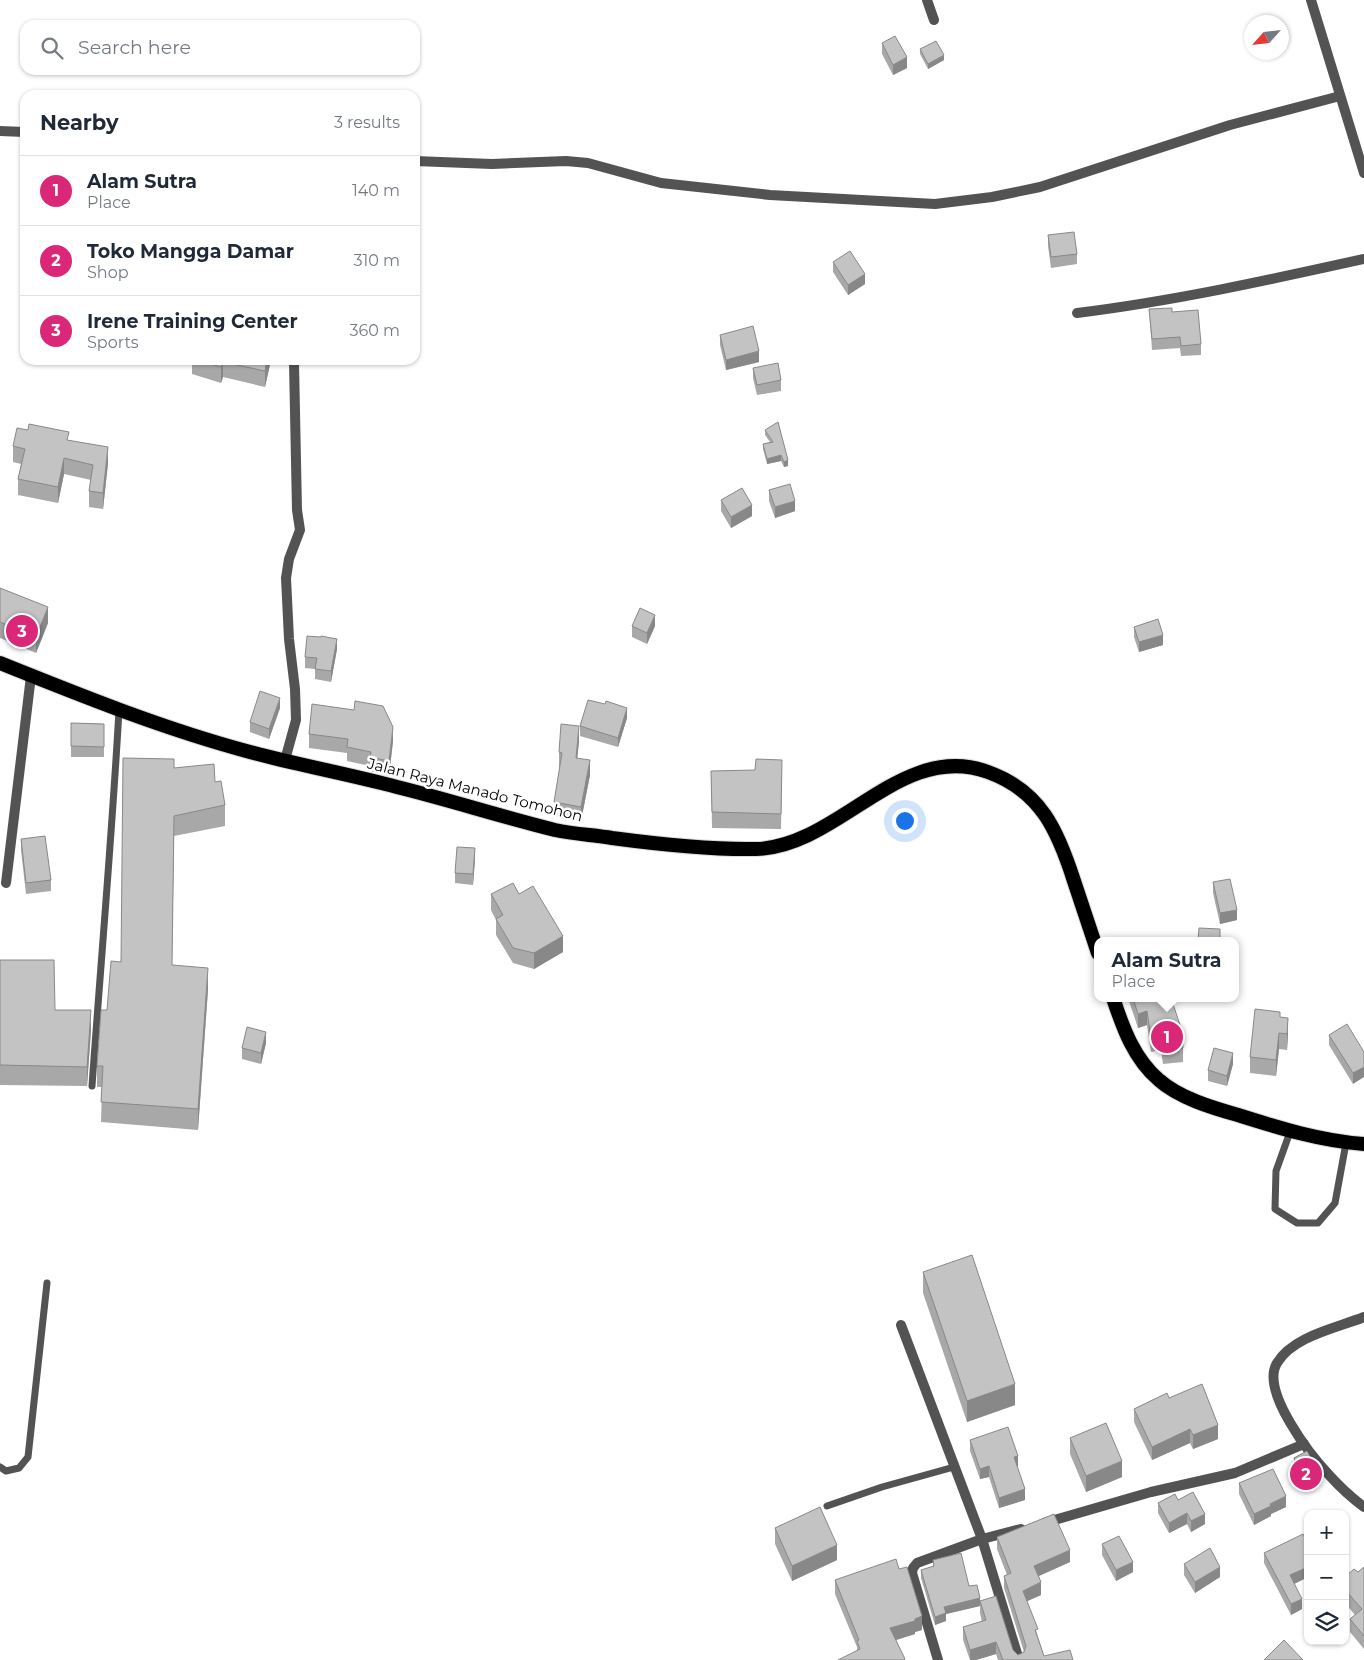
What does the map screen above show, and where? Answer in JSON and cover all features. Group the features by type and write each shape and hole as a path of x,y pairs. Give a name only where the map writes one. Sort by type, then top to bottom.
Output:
{"highway":[{"name":"Jalan Raya Manado Tomohon","path":"0,664 144,719 249,752 396,786 559,830 648,843 758,849 778,847 812,834 880,792 903,779 923,771 957,766 987,771 1018,787 1030,796 1045,814 1064,849 1094,941"},
{"path":"1114,1002 1124,1031 1135,1052 1158,1080 1170,1089 1210,1107 1290,1132 1346,1143 1364,1144"}],"street":[{"path":"927,0 934,20"},
{"path":"1311,0 1364,173"},
{"path":"420,161 492,164 566,161 588,163 661,183 770,195 935,204 992,197 1040,187 1230,125 1340,96"},
{"path":"0,131 20,132"},
{"path":"1077,313 1219,290 1364,259"},
{"path":"285,760 296,720 295,689 288,639 286,578 289,559 300,530 297,510 294,365"},
{"path":"6,883 30,676"},
{"path":"1364,1318 1325,1331 1300,1343 1285,1353 1274,1369 1273,1376 1276,1395 1304,1444 1330,1477 1364,1507"},
{"path":"901,1325 982,1539 1019,1660"},
{"path":"938,1660 912,1573 917,1563 982,1539 1151,1492 1235,1473 1304,1444"}],"lane":[{"path":"92,1086 102,939 113,819 119,709"},
{"path":"1290,1132 1276,1171 1275,1209 1297,1223 1318,1223 1335,1203 1346,1143"},
{"path":"0,1467 6,1471 19,1468 28,1456 47,1283"},
{"path":"827,1506 882,1487 954,1467"}],"building":[{"path":"895,36 907,57 893,65 882,43"},
{"path":"936,41 944,55 928,64 920,49"},
{"path":"1074,232 1077,254 1051,257 1048,235"},
{"path":"850,251 865,274 848,285 833,262"},
{"path":"1172,308 1172,312 1198,310 1201,344 1181,346 1180,337 1152,339 1149,309"},
{"path":"753,326 759,351 726,360 720,335"},
{"path":"778,363 781,380 757,385 753,368"},
{"path":"237,365 266,365 265,371"},
{"path":"778,422 788,460 784,462 781,455 767,459 763,444 773,442 765,430"},
{"path":"29,424 69,432 67,440 108,447 103,493 89,491 93,465 64,458 58,487 18,479 25,449 13,446 17,428 28,430"},
{"path":"790,484 795,501 775,507 769,490"},
{"path":"742,488 752,505 731,517 721,500"},
{"path":"0,588 48,607 36,637 0,622"},
{"path":"640,608 655,615 647,633 632,626"},
{"path":"1158,619 1163,635 1139,642 1134,627"},
{"path":"307,636 337,639 331,671 315,669 317,658 305,657"},
{"path":"260,691 280,698 269,729 250,722"},
{"path":"588,700 605,704 606,701 627,708 618,738 580,726"},
{"path":"355,701 383,706 393,727 389,761 370,757 371,752 347,747 348,739 309,734 312,704 354,710"},
{"path":"71,723 104,724 104,747 71,746"},
{"path":"561,724 579,726 576,758 590,760 581,807 554,802 562,753 559,752"},
{"path":"123,758 174,759 174,768 214,764 215,782 221,781 225,805 174,816 172,965 208,968 198,1109 101,1102 103,1066 97,1066 101,1010 107,1010 111,961 121,962"},
{"path":"756,759 782,760 781,814 712,812 711,771 755,770"},
{"path":"45,836 51,880 26,883 21,839"},
{"path":"457,847 475,848 473,874 455,873"},
{"path":"1230,879 1237,910 1220,913 1213,882"},
{"path":"513,883 519,894 533,886 563,936 534,953 513,948 496,919 503,915 491,894"},
{"path":"1199,928 1220,929 1220,937 1198,937"},
{"path":"0,960 54,960 55,1010 91,1010 87,1067 0,1065"},
{"path":"1134,1002 1172,1002 1182,1031 1183,1048 1163,1050 1161,1037 1151,1038 1147,1011 1138,1014"},
{"path":"1255,1009 1280,1012 1280,1017 1288,1018 1287,1034 1279,1033 1276,1060 1250,1057"},
{"path":"1347,1024 1364,1052 1364,1067 1353,1073 1329,1035"},
{"path":"247,1027 266,1032 261,1053 242,1048"},
{"path":"1214,1048 1233,1053 1227,1076 1208,1070"},
{"path":"972,1255 1015,1384 967,1401 923,1272"},
{"path":"1202,1384 1218,1425 1193,1435 1190,1429 1152,1447 1134,1409 1167,1393 1169,1398"},
{"path":"1106,1423 1122,1461 1086,1476 1070,1438"},
{"path":"1008,1427 1018,1456 1014,1457 1025,1489 999,1498 989,1466 980,1469 970,1440"},
{"path":"1307,1451 1317,1469 1305,1477 1294,1458"},
{"path":"1273,1469 1286,1496 1254,1514 1239,1483"},
{"path":"1193,1492 1205,1514 1191,1521 1187,1513 1169,1523 1158,1503 1175,1494 1178,1500"},
{"path":"820,1507 837,1545 792,1566 775,1528"},
{"path":"1054,1514 1070,1550 1034,1566 1041,1582 1023,1591 1038,1629 1035,1630 1044,1656 1070,1650 1073,1660 1003,1660 996,1642 970,1650 963,1627 986,1620 980,1601 996,1596 1013,1650 1018,1655 1024,1652 1026,1646 1004,1576 1011,1573 997,1537"},
{"path":"1303,1534 1304,1569 1290,1575 1302,1599 1291,1604 1264,1553"},
{"path":"1119,1536 1133,1562 1116,1570 1102,1544"},
{"path":"1210,1548 1220,1567 1195,1582 1184,1564"},
{"path":"961,1553 969,1586 977,1585 980,1598 944,1607 946,1613 935,1617 921,1570 934,1566 933,1560"},
{"path":"896,1559 899,1569 907,1567 922,1616 915,1619 915,1621 890,1628 905,1659 838,1660 860,1649 857,1641 859,1640 835,1580"},
{"path":"1364,1567 1364,1636 1350,1619 1362,1609 1349,1594 1349,1573 1354,1569 1358,1572"},
{"path":"1284,1640 1303,1660 1264,1660"}],"place":[{"name":"Irene Training Center","path":"22,631"},
{"name":"Alam Sutra","path":"1167,1037"},
{"name":"Toko Mangga Damar","path":"1306,1474"}]}
